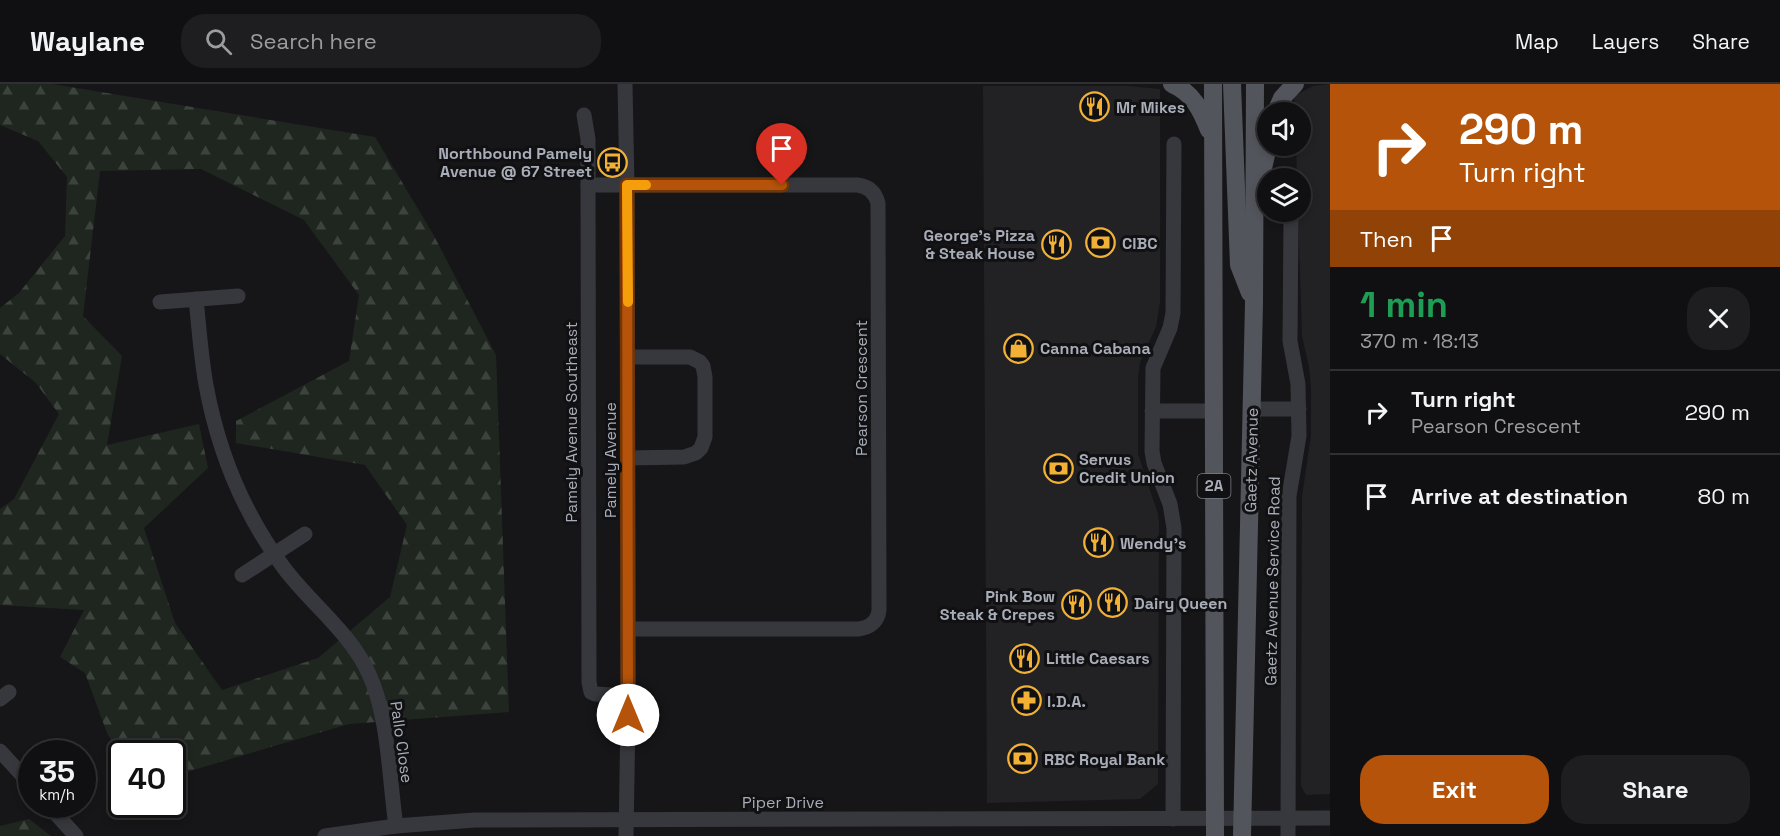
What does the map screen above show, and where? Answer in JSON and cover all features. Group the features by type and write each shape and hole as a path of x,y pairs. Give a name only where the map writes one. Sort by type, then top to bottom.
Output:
{"main road":[{"path":"1172,84 1189,95 1198,105 1212,137"},
{"name":"2A","path":"1213,84 1215,827"},
{"path":"1232,84 1239,265 1254,303"},
{"name":"Gaetz Avenue","path":"1243,827 1254,303 1255,84"},
{"path":"1281,102 1295,84"},
{"path":"1253,207 1266,156"}],"street":[{"name":"Pamely Avenue","path":"625,84 628,357 626,836"},
{"name":"Pamely Avenue Southeast","path":"584,115 588,139 589,682 591,692 595,694 628,696"},
{"path":"1173,819 1174,528 1170,504 1154,463 1152,411 1153,368 1170,327 1173,313 1174,144"},
{"name":"Pearson Crescent","path":"588,185 862,186 872,190 878,203 879,610 876,620 863,629 628,629"},
{"name":"Gaetz Avenue Service Road","path":"1288,836 1289,496 1298,445 1299,409 1299,384 1290,341 1291,222"},
{"path":"160,302 238,296"},
{"name":"Pallo Close","path":"196,299 206,383 216,429 238,488 274,554 296,583 351,643 370,676 382,717 396,826"},
{"path":"628,357 690,357 703,366 705,377 705,437 704,443 696,453 684,457 628,458"},
{"path":"1252,409 1299,409"},
{"path":"1152,411 1214,411"},
{"path":"242,575 305,534"},
{"path":"0,751 18,771"},
{"path":"60,818 76,836"},
{"name":"Piper Drive","path":"326,836 396,826 475,820 1173,819 1215,827 1243,827 1288,818 1330,818"}],"shaded area":[{"path":"1330,84 1330,794 1306,795 1301,786 1302,497 1311,435 1311,388 1302,336 1298,222 1311,222 1311,168 1297,168 1296,156 1311,156 1311,102 1294,102 1294,96 1313,86"},
{"path":"983,86 1128,86 1160,89 1160,302 1156,327 1140,362 1138,377 1138,454 1159,523 1158,784 1140,799 987,803"}],"green space":[{"path":"0,84 52,84 375,137 433,234 496,355 509,712 349,724 186,772 186,740 111,740 85,673 60,657 84,610 0,605 0,509 14,499 59,414 36,383 0,354 0,308 19,293 65,236 67,177 38,141 0,125","holes":["201,169 304,220 359,295 349,361 236,421 236,443 365,465 407,525 390,597 318,658 222,690 175,623 144,528 208,468 199,424 107,445 122,356 83,316 100,171"]},
{"path":"29,819 51,836 0,836 0,826"}],"slow traffic":[{"path":"628,302 627,185 646,185"}],"place":[{"name":"Mr Mikes","path":"1095,107"},
{"name":"Northbound Pamely Avenue @ 67 Street","path":"613,162"},
{"name":"CIBC","path":"1101,243"},
{"name":"George's Pizza & Steak House","path":"1056,244"},
{"name":"Canna Cabana","path":"1019,348"},
{"name":"Servus Credit Union","path":"1058,468"},
{"name":"Wendy's","path":"1099,543"},
{"name":"Dairy Queen","path":"1113,603"},
{"name":"Pink Bow Steak & Crepes","path":"1076,605"},
{"name":"Little Caesars","path":"1025,658"},
{"name":"I.D.A.","path":"1026,701"},
{"name":"RBC Royal Bank","path":"1023,759"}],"route":[{"path":"628,715 627,185 782,185"}]}
